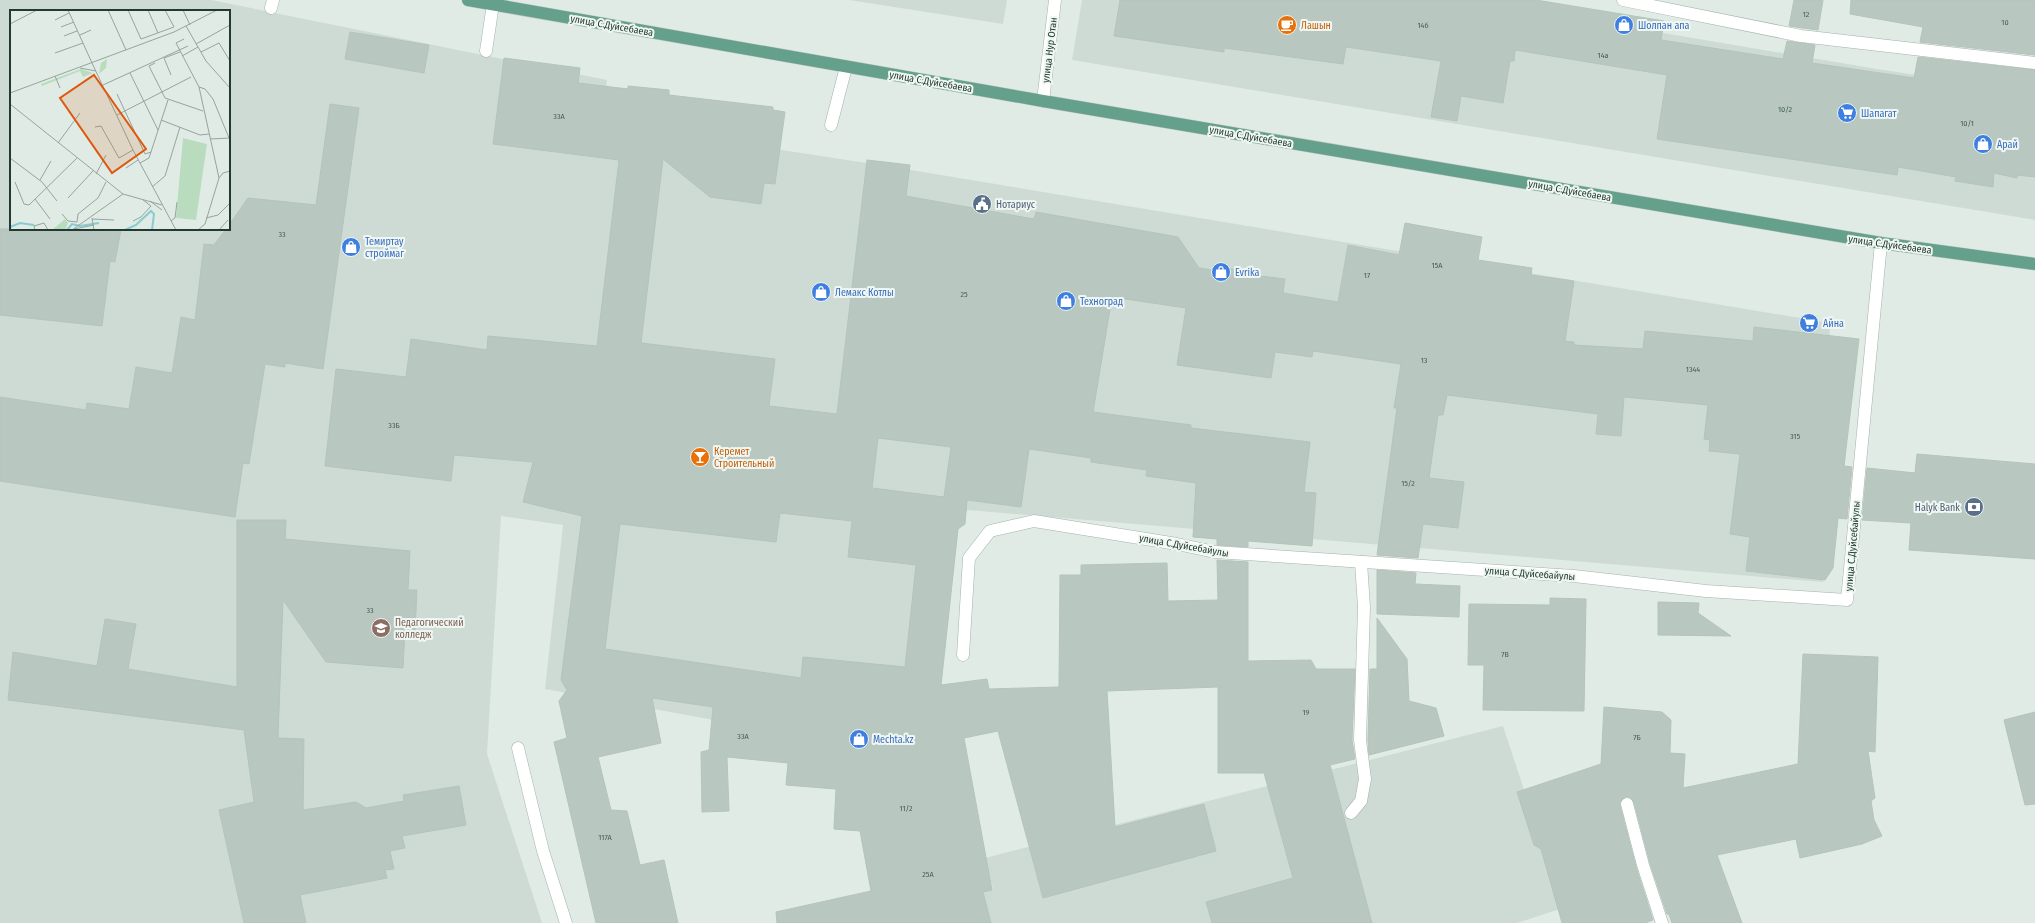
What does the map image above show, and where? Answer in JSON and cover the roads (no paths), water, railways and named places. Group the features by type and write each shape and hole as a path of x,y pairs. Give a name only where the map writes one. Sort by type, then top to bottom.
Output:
{"main road":[{"name":"улица С.Дуйсебаева","path":"468,0 1043,101 1881,243 2035,264"}],"street":[{"name":"улица Нур Отан","path":"1043,101 1055,0"},
{"path":"1623,0 1801,36 2035,63"},
{"path":"486,51 493,4"},
{"path":"831,126 846,66"},
{"name":"улица С.Дуйсебайулы","path":"964,655 968,558 990,531 1034,521 1177,544 1215,552 1574,576 1706,590 1847,600 1881,243"},
{"path":"1351,813 1361,801 1365,779 1360,740 1364,606 1361,562"},
{"path":"518,748 543,851 566,923"},
{"path":"1627,804 1643,865 1662,923"}],"place":[{"name":"Лашын","path":"1287,25"},
{"name":"Шолпан апа","path":"1624,25"},
{"name":"Шапагат","path":"1847,113"},
{"name":"Арай","path":"1983,144"},
{"name":"Нотариус","path":"982,204"},
{"name":"Темиртау строймаг","path":"351,247"},
{"name":"Evrika","path":"1221,272"},
{"name":"Лемакс Котлы","path":"821,292"},
{"name":"Техноград","path":"1066,301"},
{"name":"Айна","path":"1809,323"},
{"name":"Керемет Строительный","path":"700,457"},
{"name":"Halyk Bank","path":"1974,507"},
{"name":"Педагогический колледж","path":"381,628"},
{"name":"Mechta.kz","path":"859,739"}]}
